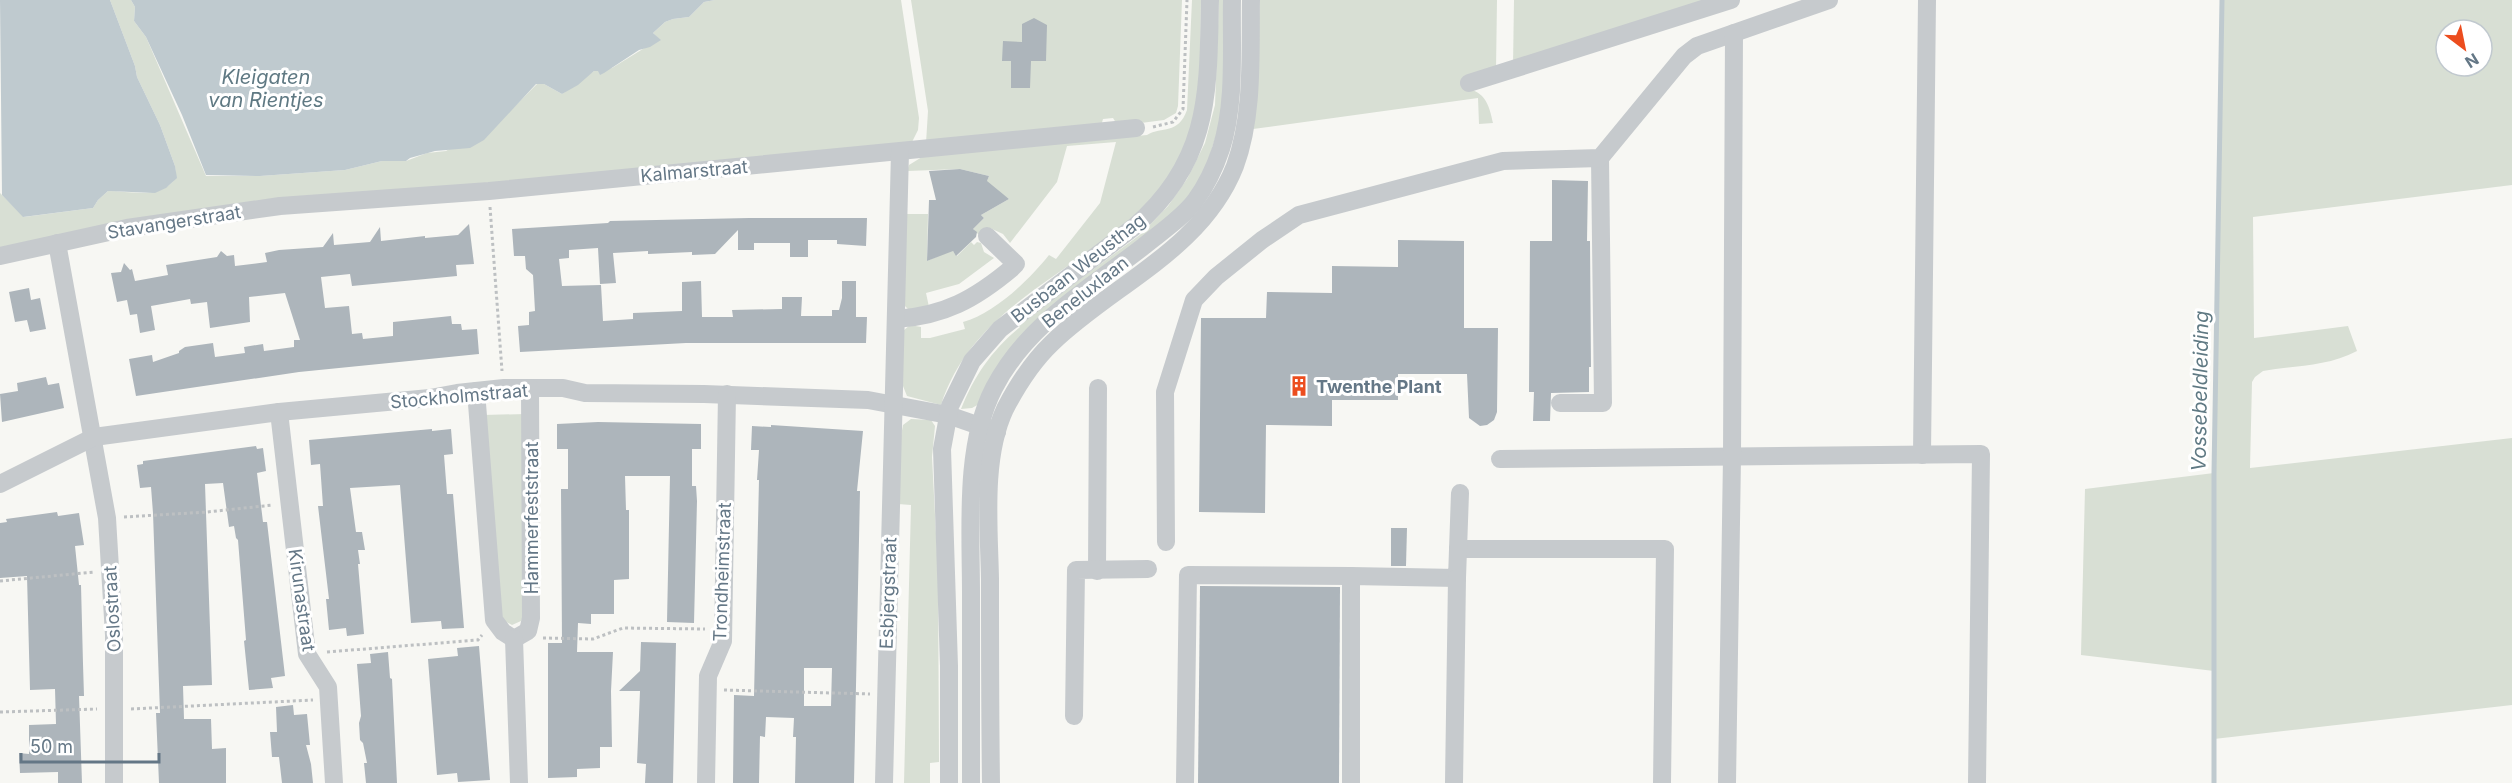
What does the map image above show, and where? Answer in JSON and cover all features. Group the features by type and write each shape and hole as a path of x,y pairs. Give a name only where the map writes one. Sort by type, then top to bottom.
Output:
{"street":[{"name":"Busbaan Weusthag","path":"949,783 949,666 942,449 953,396 965,371 994,334 1134,227 1161,201 1179,176 1196,141 1206,104 1210,0"},
{"name":"Beneluxlaan","path":"971,783 971,507 989,428 994,387 1019,349 1035,331 1057,311 1175,222 1194,202 1208,180 1221,147 1225,128 1231,76 1232,0"},
{"name":"Beneluxlaan","path":"989,428 1050,344 1104,300 1162,259 1194,231 1218,197 1235,166 1248,113 1251,0"},
{"path":"1469,83 1731,0"},
{"path":"1560,403 1603,403 1600,158 1683,56 1697,46 1829,0"},
{"path":"1922,455 1927,0"},
{"path":"1727,783 1732,457 1734,33"},
{"name":"Kalmarstraat","path":"489,191 1136,128"},
{"path":"895,404 900,152"},
{"path":"1166,542 1165,392 1194,300 1216,277 1262,240 1299,215 1503,161 1600,158"},
{"name":"Stavangerstraat","path":"0,256 127,228 227,212 489,191"},
{"path":"896,319 935,314 957,306 978,295 1016,264 987,236"},
{"path":"57,243 94,437"},
{"name":"Stockholmstraat","path":"0,484 94,437 279,412 430,398 504,388 563,388 585,393 727,394 868,400 948,415 989,428"},
{"name":"Hammerfeststraat","path":"519,783 521,635 531,618 530,388"},
{"path":"1097,571 1098,388"},
{"path":"476,391 494,620 503,632 521,635"},
{"name":"Trondheimstraat","path":"706,783 708,676 723,641 727,394"},
{"name":"Esbjergstraat","path":"884,783 895,404"},
{"name":"Kirunastraat","path":"279,412 307,654 328,687 334,783"},
{"name":"Beneluxlaan","path":"989,428 994,443 989,494 991,783"},
{"name":"Oslostraat","path":"94,437 107,518 114,635 114,783"},
{"path":"1500,459 1981,454 1977,783"},
{"path":"1454,783 1460,493"},
{"path":"1458,549 1665,549 1662,783"},
{"path":"1074,716 1076,570 1148,570"},
{"path":"1185,783 1188,575 1457,578"},
{"path":"1351,576 1351,783"}],"path":[{"path":"1136,128 1169,124 1182,112 1187,0"},
{"path":"489,191 504,388"},
{"path":"107,518 207,513 290,503"},
{"path":"0,581 110,571"},
{"path":"307,654 478,640 494,620"},
{"path":"521,635 541,638 593,639 623,628 723,629"},
{"path":"707,689 885,695"},
{"path":"0,712 215,706 329,698"}],"shaded area":[{"path":"110,0 131,0 135,7 134,21 146,37 206,176 260,176 345,170 382,161 406,161 427,153 446,151 509,112 537,84 544,84 562,94 594,71 612,68 659,39 653,33 665,22 689,17 704,2 715,0 901,0 919,118 918,130 911,144 503,183 0,251 0,193 24,217 93,208 108,191 154,192 169,185 176,178 175,166 160,125 137,77"},
{"path":"911,0 1182,0 1176,113 1164,120 1118,126 1113,118 1103,119 1101,126 926,143 928,111"},
{"path":"1192,0 1201,0 1200,71 1196,106 1187,140 1166,180 1136,213 1101,242 1025,296 990,327 961,362 941,405 907,396 903,386 903,331 910,325 921,327 921,338 930,338 965,329 963,322 975,318 999,303 1032,275 1049,255 1056,259 1100,203 1116,142 1067,146 1057,182 1010,243 1003,234 990,228 981,237 973,229 984,218 981,215 1009,199 986,183 989,176 960,169 907,171 909,165 922,157 1147,135 1174,127 1187,110"},
{"path":"1219,0 1229,0 1226,102 1204,175 1179,210 1080,290 981,403 972,408 961,409 985,364 1020,327 1018,325 1141,234 1168,206 1187,179 1205,143 1215,105"},
{"path":"1260,0 1497,0 1496,70 1472,90 1484,99 1493,123 1479,124 1478,98 1253,129"},
{"path":"1514,0 1722,0 1513,66"},
{"path":"2222,0 2512,0 2512,185 2253,217 2254,338 2348,326 2357,351 2323,363 2263,371 2255,377 2252,382 2250,468 2512,438 2512,705 2214,739 2214,671 2081,655 2085,489 2214,473"},
{"path":"906,214 928,214 927,261 952,250 957,256 971,242 974,245 977,242 981,243 984,252 994,258 959,284 926,293 929,307 909,310 904,305"},
{"path":"526,414 526,611 521,621 512,625 501,619 483,415"},
{"path":"911,419 931,420 935,426 932,457 938,572 939,762 930,763 930,783 904,783 911,505 898,504 901,436 903,425"}],"water":[{"path":"0,0 110,0 137,77 160,125 177,178 166,188 155,193 108,191 93,208 23,217 2,195"},
{"name":"Kleigaten van Rientjes","path":"131,0 715,0 704,2 689,17 665,22 653,33 661,40 650,47 639,50 600,75 598,71 594,71 578,85 562,94 544,84 536,84 484,140 470,148 435,151 406,161 382,161 345,170 260,176 206,175 182,115 146,37 134,21 135,7"}],"building":[{"path":"1034,18 1047,25 1046,61 1031,61 1030,88 1011,88 1011,61 1002,61 1003,41 1022,42 1022,24"},
{"path":"960,169 989,176 987,181 1009,199 981,215 984,218 973,229 977,232 976,237 956,256 953,251 927,261 929,200 936,200 929,171"},
{"path":"1552,180 1588,181 1587,241 1590,241 1591,367 1589,367 1589,392 1551,393 1550,421 1533,421 1534,392 1529,392 1530,241 1552,241"},
{"path":"867,218 866,246 837,244 837,240 808,240 808,257 790,257 790,243 754,243 754,250 738,250 738,230 715,254 692,255 692,252 648,254 648,251 613,253 616,283 600,284 598,248 569,250 569,258 559,259 562,286 601,285 603,321 633,319 633,313 682,311 682,282 701,281 702,317 733,317 732,310 782,309 782,297 802,297 801,316 832,316 832,310 839,310 842,281 856,281 856,317 867,317 866,343 686,343 520,352 518,326 529,325 529,312 535,311 533,275 526,269 525,256 514,256 512,229 608,223 610,221"},
{"path":"469,224 474,264 456,265 457,276 352,286 350,274 321,277 325,308 349,306 352,334 362,333 363,339 393,336 393,322 451,316 452,324 461,324 462,330 477,329 479,354 299,372 136,396 129,359 152,355 153,362 179,353 185,347 213,343 215,357 245,353 244,347 263,344 264,351 294,347 294,340 300,340 285,293 249,297 250,322 210,328 207,302 191,304 190,299 151,306 155,330 140,333 137,314 130,315 127,300 117,302 111,273 121,272 124,263 130,270 132,269 135,281 168,275 166,265 217,257 221,251 227,256 234,255 235,266 267,262 265,253 323,247 333,233 334,245 370,242 380,227 381,241 458,235"},
{"name":"Twenthe Plant","path":"1398,240 1464,241 1464,328 1498,328 1497,412 1494,420 1487,425 1480,426 1469,418 1467,374 1398,374 1398,400 1332,400 1332,426 1266,425 1265,513 1199,512 1201,318 1266,318 1267,292 1332,293 1332,266 1398,267"},
{"path":"29,288 31,300 40,298 46,329 30,332 27,320 15,322 9,292"},
{"path":"46,377 48,385 59,383 64,408 2,422 0,394 18,391 17,383"},
{"path":"598,422 701,424 701,449 692,449 692,486 696,486 697,501 694,623 667,622 670,476 625,476 626,510 629,510 629,579 614,580 614,614 591,614 591,624 578,623 577,652 613,652 612,747 600,747 600,768 577,769 577,777 548,778 548,643 562,643 561,489 568,489 568,449 557,449 557,424"},
{"path":"771,425 863,431 857,491 860,491 854,783 795,783 794,718 766,717 765,737 760,736 759,783 733,783 734,695 754,696 759,450 751,450 752,426 771,427","holes":["804,668 832,668 831,706 804,706"]},
{"path":"432,429 432,431 451,429 453,454 444,455 447,494 453,494 464,628 442,629 441,621 411,623 400,485 350,488 356,532 362,532 365,550 358,550 364,634 347,636 346,628 329,630 326,599 329,599 318,506 323,506 320,464 311,465 309,440"},
{"path":"256,446 257,449 263,448 266,471 257,473 263,522 267,522 285,676 271,678 273,688 249,690 238,540 234,526 229,527 223,483 205,484 212,685 183,686 184,719 211,719 212,749 226,748 226,783 159,783 156,713 160,713 153,513 151,487 140,488 137,465 143,464 143,461"},
{"path":"57,512 58,516 79,513 84,545 75,546 79,585 81,585 84,696 79,696 82,783 58,783 58,772 20,773 19,753 29,754 29,725 56,724 55,689 30,690 27,576 0,578 0,523 7,522 6,519"},
{"path":"1391,528 1407,528 1406,566 1391,566"},
{"path":"1200,586 1340,587 1339,783 1198,783"},
{"path":"641,642 676,643 673,783 645,783 646,764 637,763 640,691 619,691 640,671"},
{"path":"479,646 490,780 458,782 457,773 437,775 428,659 458,656 457,648"},
{"path":"388,652 390,678 392,679 397,783 366,783 364,763 367,763 363,743 360,740 361,716 357,664 371,663 370,654"},
{"path":"293,705 294,715 307,714 310,745 306,745 313,783 282,783 279,757 272,757 270,732 277,732 276,707"}],"waterway":[{"name":"Vossebeldleiding","path":"2214,783 2214,473 2222,0"}],"place":[{"name":"Twenthe Plant","path":"1299,386"}]}
